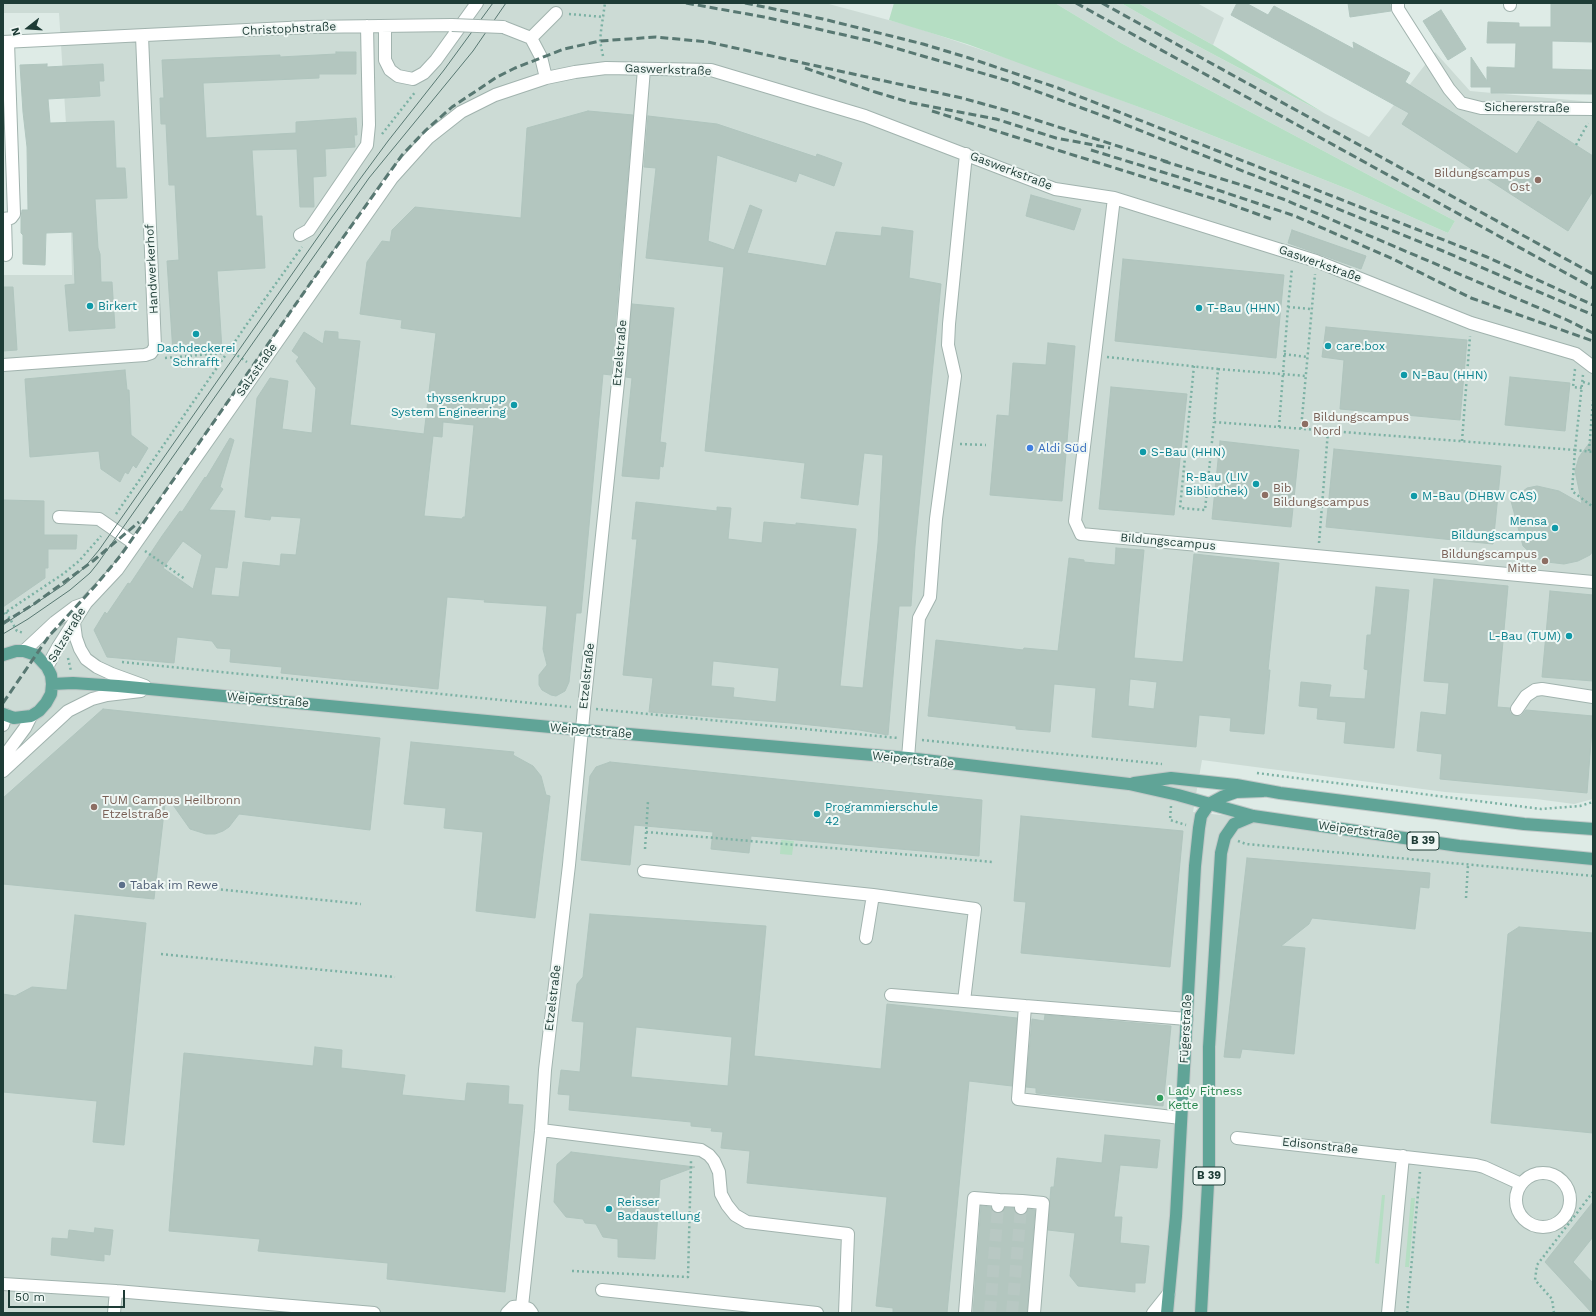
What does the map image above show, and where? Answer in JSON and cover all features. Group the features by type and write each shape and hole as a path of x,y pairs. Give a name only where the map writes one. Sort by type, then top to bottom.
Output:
{"main road":[{"path":"3,655 16,651 24,651 36,655 47,667 51,675 52,684 51,694 39,711 31,716 4,718"},
{"name":"Weipertstraße","path":"52,684 73,683 154,689 582,730 908,758 1129,784 1253,816 1459,846 1593,859"},
{"name":"Weipertstraße","path":"1129,784 1171,778 1236,785 1262,791 1524,824 1593,829"},
{"path":"1209,804 1236,792 1262,791"},
{"name":"Fügerstraße","path":"1167,1313 1199,828 1201,816 1209,804"},
{"name":"Fügerstraße","path":"1203,1310 1209,1165 1210,1032 1221,853 1225,837 1234,824 1253,816"}],"street":[{"path":"385,26 385,60 390,70 398,76 413,78 424,73 436,60 477,3"},
{"name":"Sichererstraße","path":"1398,3 1398,9 1448,89 1461,103 1481,108 1591,114"},
{"path":"546,78 542,57 531,38 556,13"},
{"name":"Christophstraße","path":"5,42 308,27 452,25 503,27 531,38"},
{"path":"304,233 367,145 369,125 367,26"},
{"name":"Handwerkerhof","path":"142,36 156,347 151,353"},
{"path":"5,42 14,214 11,218 4,219 6,255"},
{"name":"Gaswerkstraße","path":"428,138 461,112 495,95 546,78 606,68 711,70 865,116 1055,189 1114,198 1294,253 1471,322 1576,354 1593,367"},
{"name":"Etzelstraße","path":"522,1306 541,1130 545,1070 569,865 620,363 644,69"},
{"name":"Salzstraße","path":"47,667 86,603 117,570 377,196 428,138"},
{"path":"908,758 919,618 930,597 936,519 955,376 948,345 949,324 966,154"},
{"name":"Bildungscampus","path":"1114,198 1076,521 1081,534 1593,582"},
{"path":"3,365 145,355 151,353"},
{"path":"59,517 98,519 135,544"},
{"name":"Salzstraße","path":"24,651 55,622 75,607 86,603"},
{"path":"74,623 76,638 86,659 97,667 112,674 154,689"},
{"path":"3,771 68,711 92,698 154,689"},
{"path":"1517,709 1526,696 1535,690 1542,689 1593,697"},
{"path":"3,758 25,728 31,716"},
{"path":"644,871 873,895 976,909 964,1001"},
{"path":"866,938 873,895"},
{"path":"891,995 1187,1019"},
{"path":"1025,1006 1018,1099 1181,1118"},
{"path":"541,1130 702,1150 714,1161 719,1172 722,1194 727,1204 735,1215 747,1222 848,1234 845,1313"},
{"name":"Edisonstraße","path":"1237,1138 1422,1158 1484,1167 1521,1184"},
{"path":"1388,1313 1402,1156"},
{"path":"1545,1173 1558,1178 1567,1188 1570,1196 1569,1216 1547,1227 1539,1227 1525,1220 1517,1207 1516,1199 1521,1184 1527,1178 1536,1174 1545,1173"},
{"path":"965,1313 974,1198 999,1203 1021,1205 1043,1203 1034,1313"},
{"path":"3,1284 116,1291 374,1313"},
{"path":"602,1290 817,1313"},
{"path":"114,1313 116,1291"},
{"path":"1153,1313 1169,1293"},
{"path":"507,1313 513,1307 522,1306 529,1308 532,1313"}],"path":[{"path":"600,40 605,3"},
{"path":"556,13 604,17"},
{"path":"367,145 378,138 418,89"},
{"path":"1576,145 1591,114"},
{"path":"4,613 63,574 79,561 98,540 229,350 301,249 304,233"},
{"path":"1279,427 1288,307 1294,253"},
{"path":"1301,429 1316,261"},
{"path":"1288,307 1311,309"},
{"path":"1462,441 1471,322"},
{"path":"151,353 156,357 165,358 222,353 229,350"},
{"path":"229,350 257,370"},
{"path":"1284,354 1307,357"},
{"path":"1576,354 1573,387 1582,388"},
{"path":"1096,356 1218,369 1306,376"},
{"path":"1194,366 1180,508 1206,510 1218,369"},
{"path":"1593,385 1583,383 1583,375 1572,491 1593,507"},
{"path":"1214,422 1591,452 1593,400"},
{"path":"1318,556 1328,431"},
{"path":"945,443 986,445"},
{"path":"135,544 185,579"},
{"path":"1256,773 1541,809 1580,806 1593,802"},
{"path":"1171,794 1170,820 1199,828"},
{"path":"646,849 648,801"},
{"path":"646,832 993,862"},
{"path":"1225,837 1246,844 1593,876"},
{"path":"1466,898 1468,865"},
{"path":"206,888 361,904"},
{"path":"161,954 395,977"},
{"path":"572,1271 688,1277 692,1149"},
{"path":"1407,1313 1422,1158"},
{"path":"1554,1313 1552,1299 1535,1280 1537,1265 1569,1216 1593,1192"}],"shaded area":[{"path":"3,3 825,3 911,26 1027,65 1158,114 1350,190 1448,233 1455,221 1121,43 1055,3 1121,3 1175,34 1369,137 1435,52 1470,91 1593,102 1593,799 1574,804 1536,799 1445,792 1202,760 1193,812 1593,855 1593,1313 3,1313 3,275 72,275 70,187 59,13 3,13"},
{"path":"1138,3 1197,3 1224,18 1213,45"}],"green space":[{"path":"894,3 1055,3 1121,43 1455,221 1448,233 1350,190 1158,114 967,44 889,20"},
{"path":"1121,3 1138,3 1213,45 1324,113 1175,34"},
{"path":"781,840 794,841 792,855 780,854"},
{"path":"1382,1195 1385,1195 1379,1264 1375,1263"},
{"path":"1411,1198 1415,1198 1409,1267 1405,1267"}],"building":[{"name":"Bildungscampus Ost","path":"1237,3 1246,3 1268,15 1274,6 1354,49 1353,42 1410,73 1405,82 1517,154 1538,121 1593,156 1593,191 1568,231 1402,124 1409,113 1231,15"},
{"path":"1348,3 1390,3 1391,11 1350,17"},
{"path":"1551,3 1593,3 1593,42 1552,41 1552,69 1593,70 1593,94 1491,93 1491,87 1471,87 1471,57 1487,81 1487,67 1515,68 1516,43 1487,43 1488,22 1519,23 1519,27 1551,27"},
{"path":"1441,10 1466,49 1448,60 1423,21"},
{"path":"336,52 356,52 356,74 319,74 319,78 203,83 206,138 296,133 296,122 356,118 357,135 354,135 355,147 325,149 326,176 313,177 314,207 300,207 297,149 252,150 256,216 262,216 265,268 217,271 222,350 173,353 167,261 179,260 175,185 169,185 166,124 161,124 160,98 164,98 162,60 280,55 280,57 336,54"},
{"path":"47,64 47,67 103,64 104,81 99,81 100,96 48,99 50,123 114,121 116,168 125,168 127,198 95,199 101,282 112,282 115,328 69,331 65,285 75,284 73,232 46,233 45,265 23,264 23,235 21,233 21,217 22,210 28,210 27,147 20,65"},
{"name":"thyssenkrupp System Engineering","path":"588,111 633,115 611,375 603,374 581,613 576,613 569,682 565,691 556,696 551,695 542,690 539,685 539,675 547,665 543,649 547,606 484,602 485,600 447,597 438,689 281,673 282,667 230,662 231,649 217,648 212,641 177,637 174,663 107,657 94,630 105,612 107,614 128,583 130,584 180,511 182,512 205,477 206,478 230,438 234,440 220,487 223,489 209,510 235,511 227,568 215,567 211,595 239,597 243,562 280,566 281,554 296,555 301,518 271,516 270,520 245,517 257,398 270,378 288,381 282,429 312,433 316,388 296,361 299,357 292,351 304,332 323,344 325,331 338,332 338,339 360,341 350,425 424,434 436,333 401,328 402,320 360,314 367,262 382,241 390,242 392,230 415,207 521,218 527,128","holes":["443,422 474,425 465,517 462,519 424,516 433,436 442,437","183,541 202,555 193,589 163,568"]},
{"path":"648,116 717,124 816,157 817,154 842,163 834,186 799,173 796,182 717,155 708,241 734,250 750,205 762,210 747,253 826,266 836,232 881,236 882,227 913,231 909,278 941,284 915,546 911,606 899,606 888,735 859,730 791,723 649,712 653,678 623,675 637,539 632,539 636,502 717,511 717,507 731,508 728,539 762,543 764,522 796,525 796,523 856,529 840,686 863,688 878,543 883,455 864,453 858,505 801,498 805,463 705,451 724,267 646,258 656,168 644,167","holes":["713,661 779,668 776,702 733,697 734,688 711,686"]},
{"path":"1031,195 1081,209 1074,230 1026,216"},
{"path":"1292,230 1366,256 1361,269 1288,243"},
{"name":"T-Bau (HHN)","path":"1123,259 1284,275 1276,358 1115,341"},
{"path":"3,287 13,287 17,350 3,351"},
{"path":"632,304 674,308 660,442 666,443 663,467 660,466 659,479 622,476 632,378 626,377"},
{"name":"N-Bau (HHN)","path":"1326,327 1467,340 1460,420 1340,409 1344,360 1322,357"},
{"name":"Aldi Süd","path":"1048,343 1075,346 1062,501 990,495 997,415 1009,416 1013,363 1046,365"},
{"path":"125,370 127,390 129,390 131,435 148,448 136,468 133,465 128,474 125,472 120,482 101,469 99,451 30,457 25,379"},
{"path":"1510,377 1570,383 1565,431 1505,425"},
{"name":"S-Bau (HHN)","path":"1111,387 1187,394 1174,515 1099,509"},
{"name":"Mensa Bildungscampus","path":"1593,438 1593,551 1590,555 1578,561 1564,564 1547,562 1536,558 1523,546 1511,501 1527,488 1537,486 1559,491 1582,504 1575,471 1579,457"},
{"name":"R-Bau (LIV Bibliothek)","path":"1220,441 1299,450 1291,527 1212,519"},
{"name":"M-Bau (DHBW CAS)","path":"1334,449 1501,466 1493,544 1326,527"},
{"path":"3,500 44,501 44,535 77,535 76,549 48,549 48,568 45,568 45,578 3,607"},
{"path":"1116,548 1144,550 1134,658 1183,662 1194,554 1279,563 1268,670 1270,670 1264,734 1230,731 1231,718 1199,715 1196,747 1092,737 1096,688 1054,684 1050,732 1016,729 1016,726 928,716 936,640 1023,650 1024,648 1058,651 1069,558 1084,560 1084,562 1115,565","holes":["1130,679 1157,682 1154,709 1128,706"]},
{"path":"1434,579 1508,586 1497,707 1510,708 1510,713 1516,716 1521,716 1526,710 1593,716 1587,793 1440,779 1442,754 1417,751 1421,712 1446,715 1449,683 1424,681"},
{"path":"1376,587 1409,590 1394,748 1344,743 1346,722 1317,719 1318,708 1299,706 1301,682 1331,685 1329,697 1365,699 1368,670 1364,669 1367,635 1371,635"},
{"name":"L-Bau (TUM)","path":"1550,591 1593,595 1593,681 1542,677"},
{"path":"103,709 380,738 370,830 239,814 229,827 223,831 215,834 206,834 190,829 166,795 154,899 3,884 3,798"},
{"path":"411,742 514,752 513,755 533,766 541,776 546,795 550,796 535,918 476,911 483,832 444,828 446,808 404,804"},
{"name":"Programmierschule 42","path":"610,762 982,800 979,856 751,836 749,853 711,849 713,832 634,825 630,865 581,860 590,776 596,767"},
{"path":"1021,816 1183,831 1170,967 1021,953 1026,902 1014,901"},
{"path":"1247,858 1430,873 1429,888 1420,887 1415,929 1312,918 1309,924 1281,946 1305,948 1294,1054 1242,1049 1240,1058 1224,1057"},
{"path":"590,914 766,926 754,1056 881,1069 887,1004 1017,1018 1012,1086 969,1081 947,1313 893,1313 893,1308 876,1306 887,1197 747,1183 750,1151 721,1148 723,1132 711,1131 712,1128 691,1126 691,1122 569,1110 570,1095 558,1094 561,1070 580,1072 584,1022 572,1021 577,984 583,977","holes":["636,1027 732,1037 728,1086 631,1077"]},
{"path":"75,915 146,923 124,1145 93,1142 97,1101 3,1092 3,994 15,996 32,987 67,990"},
{"path":"1519,927 1593,933 1593,1133 1491,1123 1508,934"},
{"path":"1045,1015 1171,1026 1163,1106 1036,1093 1036,1088 1026,1087 1032,1019 1044,1021"},
{"path":"315,1047 342,1050 341,1068 405,1075 402,1095 465,1101 467,1083 509,1086 508,1104 523,1105 505,1292 387,1279 388,1263 258,1251 260,1239 169,1231 184,1053 313,1066"},
{"path":"1105,1135 1160,1140 1157,1168 1120,1165 1114,1217 1122,1217 1120,1243 1149,1246 1145,1283 1135,1283 1135,1292 1078,1286 1070,1276 1075,1233 1048,1230 1051,1187 1054,1187 1057,1158 1102,1163"},
{"name":"Reisser Badaustellung","path":"571,1152 695,1167 660,1180 655,1259 618,1257 618,1239 603,1237 596,1224 585,1223 583,1219 566,1217 554,1202 557,1164"},
{"path":"1593,1202 1593,1237 1573,1262 1593,1283 1592,1313 1545,1262"},
{"path":"981,1206 991,1207 993,1212 997,1213 1001,1213 1005,1208 1014,1208 1016,1214 1020,1215 1027,1213 1028,1209 1035,1210 1027,1313 973,1313"},
{"path":"95,1228 113,1230 110,1255 104,1254 104,1261 51,1255 52,1238 68,1239 69,1230 94,1233"}],"tunnel":[{"path":"990,1313 998,1206"},
{"path":"1012,1313 1021,1208"}],"tram line":[{"path":"3,625 65,584 84,568 99,550 332,217 493,3"},
{"path":"3,634 70,590 90,573 98,563 369,178 473,51 506,3"}],"railway":[{"path":"686,3 764,17 871,41 1009,81 1106,117 1443,251 1593,315"},
{"path":"745,3 823,19 923,44 1058,88 1487,257 1593,305"},
{"path":"1076,3 1593,288"},
{"path":"1102,3 1593,274"},
{"path":"3,703 49,636 96,585 121,555 307,288 402,155 426,130 452,107 497,77 515,68 564,49 600,41 656,37 708,42 962,98 1005,110 1168,162"},
{"path":"805,68 881,94"},
{"path":"875,92 912,103 996,119 1056,138 1110,148"},
{"path":"932,111 1221,201 1271,219"},
{"path":"1091,150 1185,179 1295,216 1393,259 1471,298 1593,341"},
{"path":"1163,161 1283,199 1565,319 1593,333"},
{"path":"3,623 34,604 93,561 139,522"}],"place":[{"name":"Bildungscampus Ost","path":"1538,180"},
{"name":"Birkert","path":"90,306"},
{"name":"T-Bau (HHN)","path":"1199,308"},
{"name":"Dachdeckerei Schrafft","path":"196,334"},
{"name":"care.box","path":"1328,346"},
{"name":"N-Bau (HHN)","path":"1404,375"},
{"name":"thyssenkrupp System Engineering","path":"514,405"},
{"name":"Bildungscampus Nord","path":"1305,424"},
{"name":"Aldi Süd","path":"1030,448"},
{"name":"S-Bau (HHN)","path":"1143,452"},
{"name":"R-Bau (LIV Bibliothek)","path":"1256,484"},
{"name":"Bib Bildungscampus","path":"1265,495"},
{"name":"M-Bau (DHBW CAS)","path":"1414,496"},
{"name":"Mensa Bildungscampus","path":"1555,528"},
{"name":"Bildungscampus Mitte","path":"1545,561"},
{"name":"L-Bau (TUM)","path":"1569,636"},
{"name":"TUM Campus Heilbronn Etzelstraße","path":"94,807"},
{"name":"Programmierschule 42","path":"817,814"},
{"name":"Tabak im Rewe","path":"122,885"},
{"name":"Lady Fitness Kette","path":"1160,1098"},
{"name":"Reisser Badaustellung","path":"609,1209"}]}
